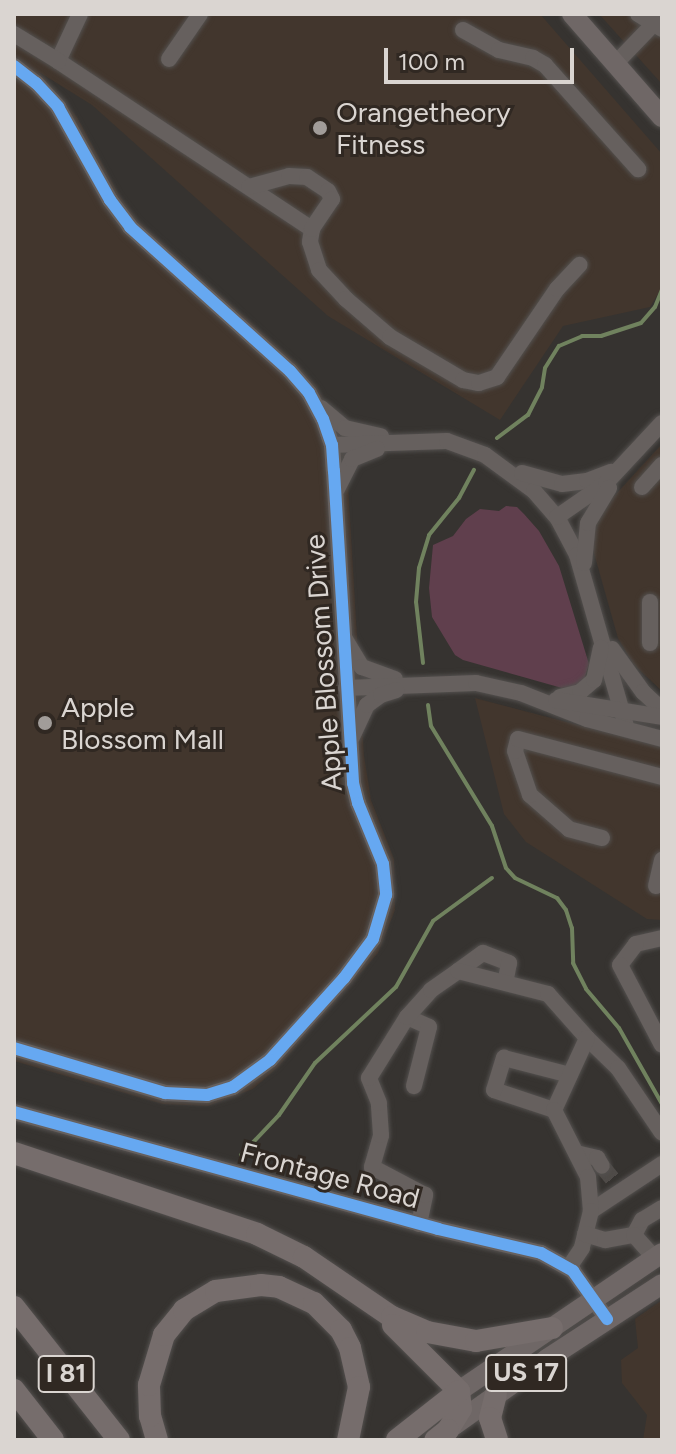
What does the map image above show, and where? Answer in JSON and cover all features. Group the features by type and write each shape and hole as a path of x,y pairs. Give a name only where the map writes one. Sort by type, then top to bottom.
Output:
{"highway":[{"path":"14,1153 257,1234 304,1257 408,1325 454,1338 496,1339 552,1328"},
{"path":"157,1440 150,1416 149,1385 164,1335 184,1310 216,1291 261,1285 279,1287 314,1303 341,1330 350,1348 359,1387 358,1408 348,1440"},
{"path":"363,1297 459,1391 461,1409 441,1435"},
{"name":"I 81","path":"14,1307 119,1440"},
{"name":"I 81","path":"14,1390 53,1440"},
{"name":"US 17","path":"397,1440 459,1391"},
{"path":"496,1394 490,1418 497,1440"}],"main road":[{"path":"572,14 662,117"},
{"name":"US 17","path":"459,1391 659,1256"},
{"name":"US 17","path":"441,1435 496,1394 662,1284"}],"street":[{"path":"58,61 80,14"},
{"path":"169,59 200,14"},
{"path":"615,64 660,23 638,14"},
{"path":"463,30 504,52 533,58 550,69 638,169"},
{"path":"14,34 312,229"},
{"name":"Apple Blossom Drive","path":"14,66 58,107 110,200 130,227 290,371 313,400 332,445 346,688 358,803 384,870 386,895 382,920 369,947 344,978 258,1071 220,1092 182,1095 14,1048"},
{"path":"249,187 289,176 307,177 328,191 332,199 312,229 310,242 319,270 346,299 390,337 463,380 479,383 497,377 557,289 579,265"},
{"path":"313,400 345,428 418,441 460,444 545,482 562,484 600,478 623,466"},
{"path":"557,517 593,494 662,423"},
{"path":"332,445 418,441"},
{"path":"335,494 344,472 357,455 418,441"},
{"path":"503,465 534,491 557,517 584,573 627,729"},
{"path":"642,487 662,465"},
{"path":"584,573 588,523 623,466"},
{"path":"650,602 650,643"},
{"path":"539,698 569,696 588,687 602,659 601,631"},
{"path":"601,631 633,681 662,710"},
{"path":"344,636 368,671 421,683"},
{"path":"350,741 362,712 372,700 421,683"},
{"name":"Apple Blossom Drive","path":"346,688 476,683 539,698 662,717"},
{"name":"Apple Blossom Drive","path":"539,698 587,719 662,739"},
{"path":"602,838 569,829 530,795 515,751 518,739 662,777"},
{"path":"656,886 662,860"},
{"path":"662,938 636,944 620,965 662,1045"},
{"path":"419,1224 425,1195 372,1167 381,1135 379,1103 369,1078 407,1017 431,990 483,953 509,963 505,983"},
{"path":"458,971 548,994 618,1068 662,1133"},
{"path":"407,1017 429,1027 414,1086"},
{"path":"554,1110 587,1038"},
{"path":"569,1267 582,1248 591,1211 588,1177 554,1110 494,1090 504,1058 570,1075"},
{"name":"Frontage Road","path":"14,1112 419,1224 541,1253 569,1267 607,1319"},
{"path":"576,1153 597,1158 602,1166"},
{"path":"591,1211 616,1187 662,1164"},
{"path":"634,1235 642,1220 662,1208"},
{"path":"585,1234 605,1240 634,1235 659,1256"}],"shaded area":[{"name":"Apple Blossom Mall","path":"14,14 540,14 662,154 662,287 650,307 563,326 500,420 328,316 92,105 39,72 77,117 119,195 137,220 297,364 317,387 337,426 347,466 364,756 371,800 394,859 395,910 378,953 278,1067 253,1089 208,1106 163,1104 14,1061"},
{"path":"599,14 662,14 662,84 652,73"},
{"path":"662,444 662,691 633,664 618,638 592,546 593,529 606,505"},
{"path":"506,506 517,507 524,514 539,531 559,566 589,664 584,680 575,686 562,688 463,660 455,655 432,617 429,588 433,545 453,536 466,519 480,509 499,511"},
{"path":"475,698 662,747 662,920 647,919 526,842 504,814"},
{"path":"662,1300 662,1440 643,1440 647,1415 622,1383 621,1360 638,1348 635,1319"}],"waterway":[{"path":"497,438 528,415 542,387 545,368 559,346 582,336 601,336 641,323 655,307 662,290"},
{"path":"423,663 416,602 419,568 429,535 459,498 474,470"},
{"path":"428,705 431,726 492,826 506,868 515,878 557,898 566,910 572,928 573,963 586,989 619,1028 662,1104"},
{"path":"241,1155 279,1115 315,1063 396,987 433,921 492,878"}],"tunnel":[{"path":"602,1166 614,1181"}],"cycle path":[{"path":"14,66 36,83 58,107 110,200 130,227 290,371 309,393 323,419 332,445 353,783 383,864 386,895 373,939 344,978 270,1060 233,1087 207,1095 165,1093 14,1048"},
{"path":"14,1112 438,1229 541,1253 573,1271 607,1319"}],"place":[{"name":"Orangetheory Fitness","path":"320,128"},
{"name":"Apple Blossom Mall","path":"45,723"}]}
